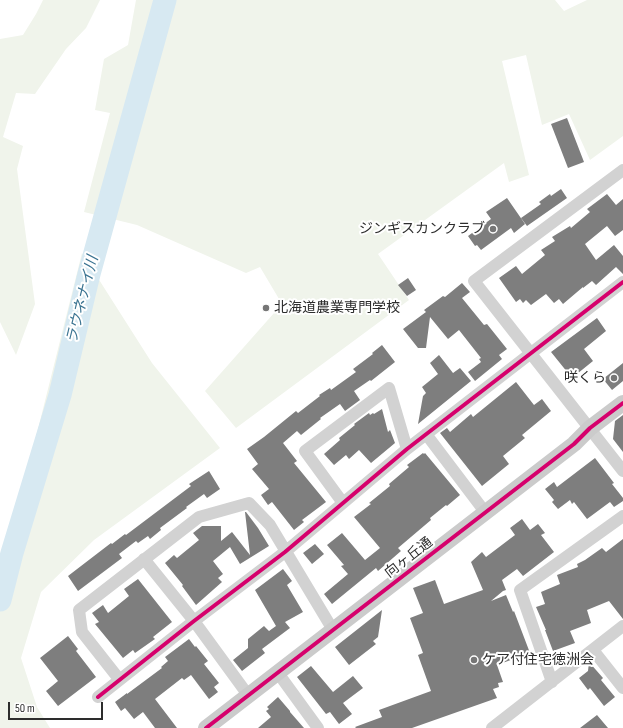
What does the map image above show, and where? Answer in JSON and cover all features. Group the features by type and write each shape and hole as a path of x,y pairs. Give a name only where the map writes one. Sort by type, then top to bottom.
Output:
{"street":[{"path":"621,177 474,281 623,470"},
{"path":"98,697 119,679 285,552 407,449 623,282"},
{"path":"343,503 305,451 389,388 407,449"},
{"name":"向ヶ丘通","path":"206,728 574,444 590,428 623,403"},
{"path":"426,434 485,512"},
{"path":"119,679 82,632 79,610 199,517 249,503 270,525 333,630"},
{"path":"552,682 520,590 623,516"},
{"path":"144,559 194,621 248,696"},
{"path":"492,728 623,626"},
{"path":"593,650 623,688"},
{"path":"278,673 318,728"}],"shaded area":[{"path":"43,0 100,0 86,28 66,49 35,94 16,93 3,137 23,146 17,169 35,304 16,355 0,322 0,39 23,35"},
{"name":"北海道農業専門学校","path":"136,0 555,0 564,11 587,0 623,0 623,136 590,160 569,114 542,125 526,55 502,61 529,175 509,182 504,163 378,254 409,300 236,428 205,391 282,304 260,267 246,273 137,225 84,212 110,113 95,110 104,59 128,45"},
{"path":"82,253 152,363 220,448 94,540 41,592 21,658 37,707 50,728 0,728 0,578"}],"building":[{"path":"567,118 584,162 568,168 551,124"},
{"path":"561,189 567,198 527,226 521,218 541,204 539,202 550,194 551,196"},
{"path":"607,194 616,205 623,199 623,230 615,236 607,226 585,244 596,260 614,245 623,256 623,274 616,267 596,285 592,281 563,304 559,299 554,303 546,294 531,305 526,300 523,303 520,299 516,302 499,278 516,266 522,274 545,255 541,250 555,241 552,237 570,226 571,228 590,212 587,209"},
{"path":"507,198 525,224 514,233 511,228 481,250 477,245 475,246 468,236 491,219 486,212"},
{"path":"408,278 416,290 407,296 398,285"},
{"path":"462,283 470,292 462,298 484,325 487,324 507,349 499,355 502,359 475,381 468,372 481,362 479,359 481,358 459,330 448,339 430,317 426,348 418,348 403,329 426,312 424,310 443,296 445,297"},
{"path":"597,318 606,331 584,349 593,361 572,378 551,352"},
{"path":"382,345 395,362 371,381 370,380 354,391 360,400 345,411 340,404 320,418 321,419 301,435 297,431 283,443 297,461 294,463 326,502 302,520 304,522 294,530 272,502 268,505 261,495 269,489 252,469 258,464 247,449 296,411 298,413 320,396 319,395 330,388 331,390 356,372 353,369"},
{"path":"439,355 453,373 460,368 471,381 418,424 423,396 426,393 422,387 438,374 430,363"},
{"path":"623,363 623,381 612,390 603,379"},
{"path":"516,382 534,405 542,399 551,411 522,435 525,438 503,456 509,464 482,486 440,433 447,428 450,432 471,414 473,417"},
{"path":"382,409 388,432 390,430 395,443 371,463 359,450 349,459 346,455 334,465 324,454 340,440 339,438 355,425 354,424 369,413 370,415 373,413 374,414"},
{"path":"623,415 623,452 613,439 615,421"},
{"path":"425,453 460,495 430,518 431,520 398,548 401,551 378,571 376,568 332,604 324,594 348,574 341,566 344,565 327,545 342,533 365,560 380,548 354,517 371,504 369,503 390,486 389,484 409,467 407,465"},
{"path":"595,458 614,483 612,484 623,498 623,501 614,507 610,502 587,519 574,502 572,504 570,500 558,509 552,502 554,500 545,489 554,482 557,487"},
{"path":"209,471 220,489 207,498 204,494 160,528 161,530 150,539 148,536 138,543 136,541 119,554 122,558 78,591 68,576 111,543 112,544 125,534 126,535 191,486 189,484"},
{"path":"245,512 258,528 269,546 240,564 230,547 213,561 223,574 218,578 222,582 196,605 182,586 183,585 165,563 174,555 177,558 199,540 193,533 202,526 221,526 221,541 232,532 250,555"},
{"path":"522,519 530,530 538,524 545,533 541,535 554,552 523,576 517,569 502,580 506,590 491,601 506,595 513,612 514,611 530,653 497,665 503,682 498,683 499,687 493,689 497,698 412,728 356,728 355,727 382,717 379,710 431,691 418,655 423,653 410,618 423,613 413,588 435,580 444,604 483,590 471,562 482,552 486,557 515,535 510,528"},
{"path":"623,539 623,619 609,601 587,610 591,623 570,631 575,643 553,651 536,607 545,604 541,592 560,584 557,575 578,567 577,564 602,548 606,552"},
{"path":"315,544 324,554 312,564 303,553"},
{"path":"283,569 292,581 287,585 303,612 285,622 290,628 262,649 265,653 242,671 233,660 248,648 248,639 264,626 269,631 276,626 255,590"},
{"path":"138,579 172,622 153,637 155,639 135,653 133,650 123,658 95,624 99,622 92,613 103,605 108,613 129,596 124,589"},
{"path":"382,610 378,637 373,641 376,644 349,665 335,647"},
{"path":"68,636 78,649 76,651 96,677 58,706 46,691 58,681 40,658"},
{"path":"189,639 208,661 204,664 219,683 214,687 218,692 209,699 191,675 184,680 182,678 155,699 177,728 155,728 143,712 134,719 125,708 121,711 115,702 162,668 161,667 168,661 165,657"},
{"path":"589,662 603,678 601,680 615,697 604,706 590,688 588,690 579,678 588,671"},
{"path":"311,666 333,692 353,676 363,688 343,703 352,714 339,724 330,712 326,714 297,677"},
{"path":"278,697 304,728 258,728 271,717 266,711 269,709 267,707"},
{"path":"597,715 608,728 580,728"}],"waterway":[{"name":"ラウネナイ川","path":"0,600 12,553 60,395 89,274 165,0"}],"cycle path":[{"path":"98,697 194,621 285,552 407,449 623,282"},
{"path":"206,728 574,444 590,428 623,403"}],"place":[{"name":"ジンギスカンクラブ","path":"493,229"},
{"name":"北海道農業専門学校","path":"266,308"},
{"name":"咲くら","path":"614,378"},
{"name":"ケア付住宅徳洲会","path":"474,660"}]}
